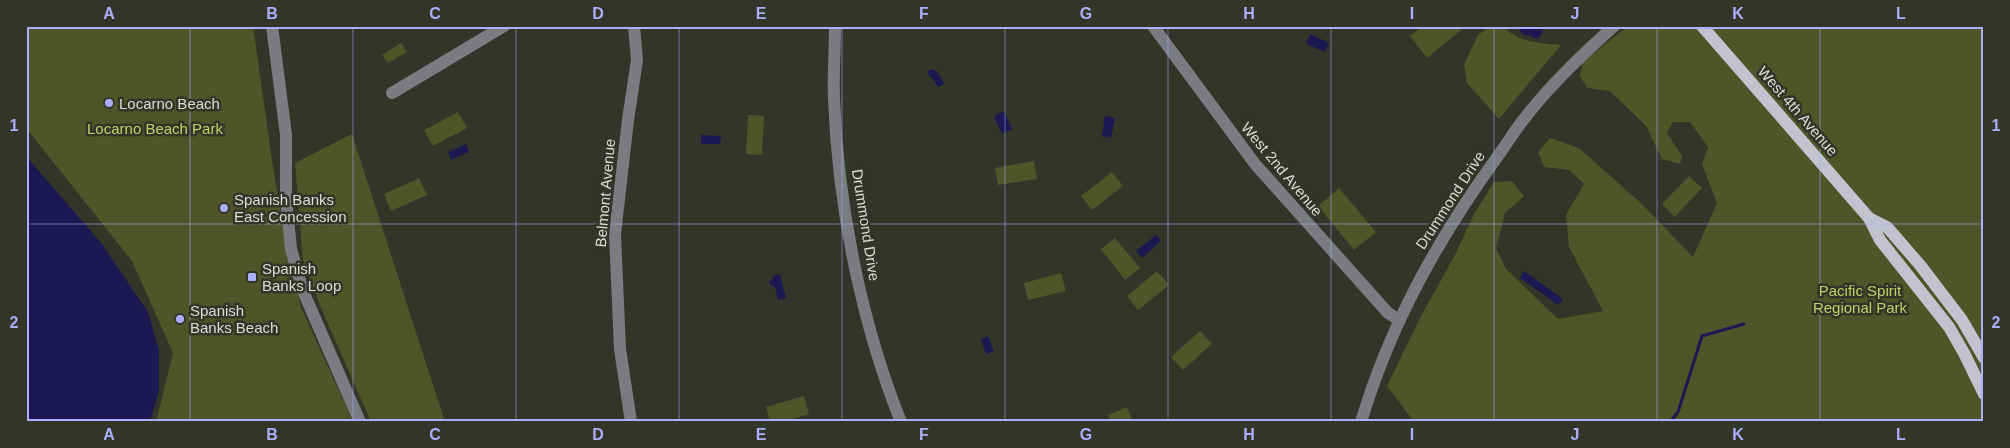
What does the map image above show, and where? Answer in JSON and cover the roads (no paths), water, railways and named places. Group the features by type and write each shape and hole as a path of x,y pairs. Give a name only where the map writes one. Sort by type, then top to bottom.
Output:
{"main road":[{"name":"West 4th Avenue","path":"1702,26 1869,218"},
{"path":"1869,218 1887,227 1920,265 1962,320 1984,358"},
{"path":"1869,218 1880,240 1949,327 1984,394"}],"street":[{"path":"272,26 286,135 286,199 291,249 303,291 360,422"},
{"path":"392,93 504,26"},
{"name":"Belmont Avenue","path":"631,422 620,349 615,234 637,60 634,26"},
{"name":"Drummond Drive","path":"835,26 834,99 842,187 856,269 875,351 901,422"},
{"name":"West 2nd Avenue","path":"1153,26 1255,164 1388,313 1399,320"},
{"name":"Drummond Drive","path":"1361,422 1399,320 1451,224 1524,119 1586,51 1614,26"}],"waterway":[{"path":"1670,422 1678,412 1702,336 1744,324"}],"place":[{"name":"Locarno Beach","path":"109,103"},
{"name":"Spanish Banks East Concession","path":"224,208"},
{"name":"Spanish Banks Loop","path":"252,277"},
{"name":"Spanish Banks Beach","path":"180,319"}],"park label":[{"name":"Locarno Beach Park","path":"155,128"},
{"name":"Pacific Spirit Regional Park","path":"1860,298"}]}
